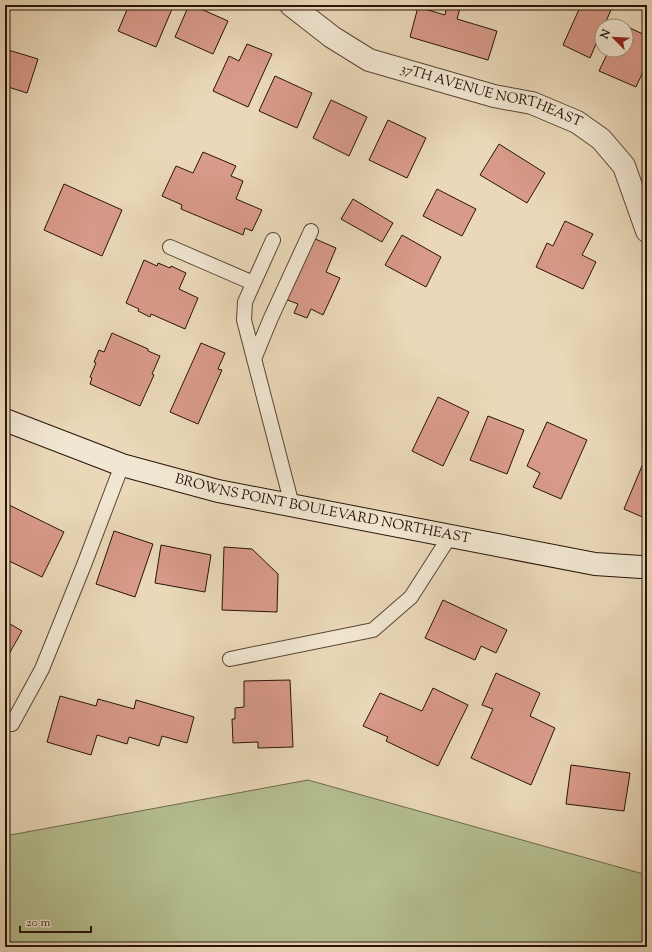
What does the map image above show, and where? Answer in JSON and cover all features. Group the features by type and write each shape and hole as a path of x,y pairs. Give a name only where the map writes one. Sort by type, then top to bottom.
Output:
{"street":[{"name":"37TH AVENUE NORTHEAST","path":"291,5 332,37 369,60 494,96 532,103 577,122 601,139 624,166 647,232"},
{"name":"BROWNS POINT BOULEVARD NORTHEAST","path":"5,420 122,465 218,491 595,564 641,567 647,566"}],"lane":[{"path":"254,358 311,230"},
{"path":"273,240 245,302 244,320 292,505"},
{"path":"170,247 253,284"},
{"path":"12,724 42,669 122,465"},
{"path":"230,659 373,630 411,597 450,536"}],"green space":[{"path":"308,780 647,875 647,947 5,947 5,836"}],"building":[{"path":"103,5 116,5 114,10"},
{"path":"129,5 162,5 172,9 156,47 118,31"},
{"path":"189,5 228,21 213,54 175,37"},
{"path":"447,5 460,8 457,19 497,31 488,60 410,37 418,7 445,15"},
{"path":"581,5 600,5 611,10 608,18 594,18 594,49 590,58 563,45"},
{"path":"634,30 647,36 647,63 636,87 599,71 605,58 634,58"},
{"path":"247,44 272,54 248,107 213,91 229,56 239,61"},
{"path":"5,49 38,59 27,93 5,86"},
{"path":"275,76 312,93 297,128 259,111"},
{"path":"331,100 367,117 349,156 313,138"},
{"path":"388,120 426,138 407,178 369,160"},
{"path":"499,144 545,173 527,203 480,175"},
{"path":"203,152 236,166 231,176 243,181 236,199 262,210 252,231 245,228 243,235 181,209 182,205 162,196 176,166 193,173"},
{"path":"64,184 122,210 102,256 44,230"},
{"path":"437,189 476,209 462,236 423,216"},
{"path":"353,199 393,223 382,242 341,219"},
{"path":"565,221 593,234 582,255 596,262 583,289 536,267 547,243 553,246"},
{"path":"402,235 441,257 426,287 385,265"},
{"path":"313,238 336,248 326,272 340,278 323,315 311,309 307,318 294,313 298,304 285,299"},
{"path":"144,260 157,266 158,263 170,268 171,266 186,273 179,289 198,298 185,329 151,314 150,317 138,311 139,309 126,303"},
{"path":"112,333 160,356 152,374 154,375 140,406 90,384 92,378 90,377 96,363 94,362 99,350 104,352"},
{"path":"201,343 225,353 218,369 222,370 198,424 170,412"},
{"path":"438,397 469,412 443,466 412,451"},
{"path":"488,416 524,430 507,474 470,460"},
{"path":"547,422 587,440 561,499 533,487 540,473 527,466"},
{"path":"647,454 647,519 624,509"},
{"path":"5,503 64,532 42,577 5,559"},
{"path":"114,531 153,544 135,597 96,584"},
{"path":"161,545 211,555 205,592 155,583"},
{"path":"224,547 252,549 278,574 277,612 222,610"},
{"path":"443,600 507,630 496,653 481,646 475,660 425,638"},
{"path":"5,621 22,631 5,661"},
{"path":"496,673 540,693 530,716 555,728 531,785 471,758 493,709 482,705"},
{"path":"290,680 293,747 258,748 258,742 233,743 232,719 235,719 235,708 244,707 244,681"},
{"path":"433,688 468,705 438,766 386,741 388,737 363,726 380,693 422,711"},
{"path":"60,696 96,706 98,699 134,709 136,700 194,717 187,743 162,736 159,746 129,737 127,744 97,735 91,755 47,742"},
{"path":"571,765 630,773 624,811 566,804"}]}
